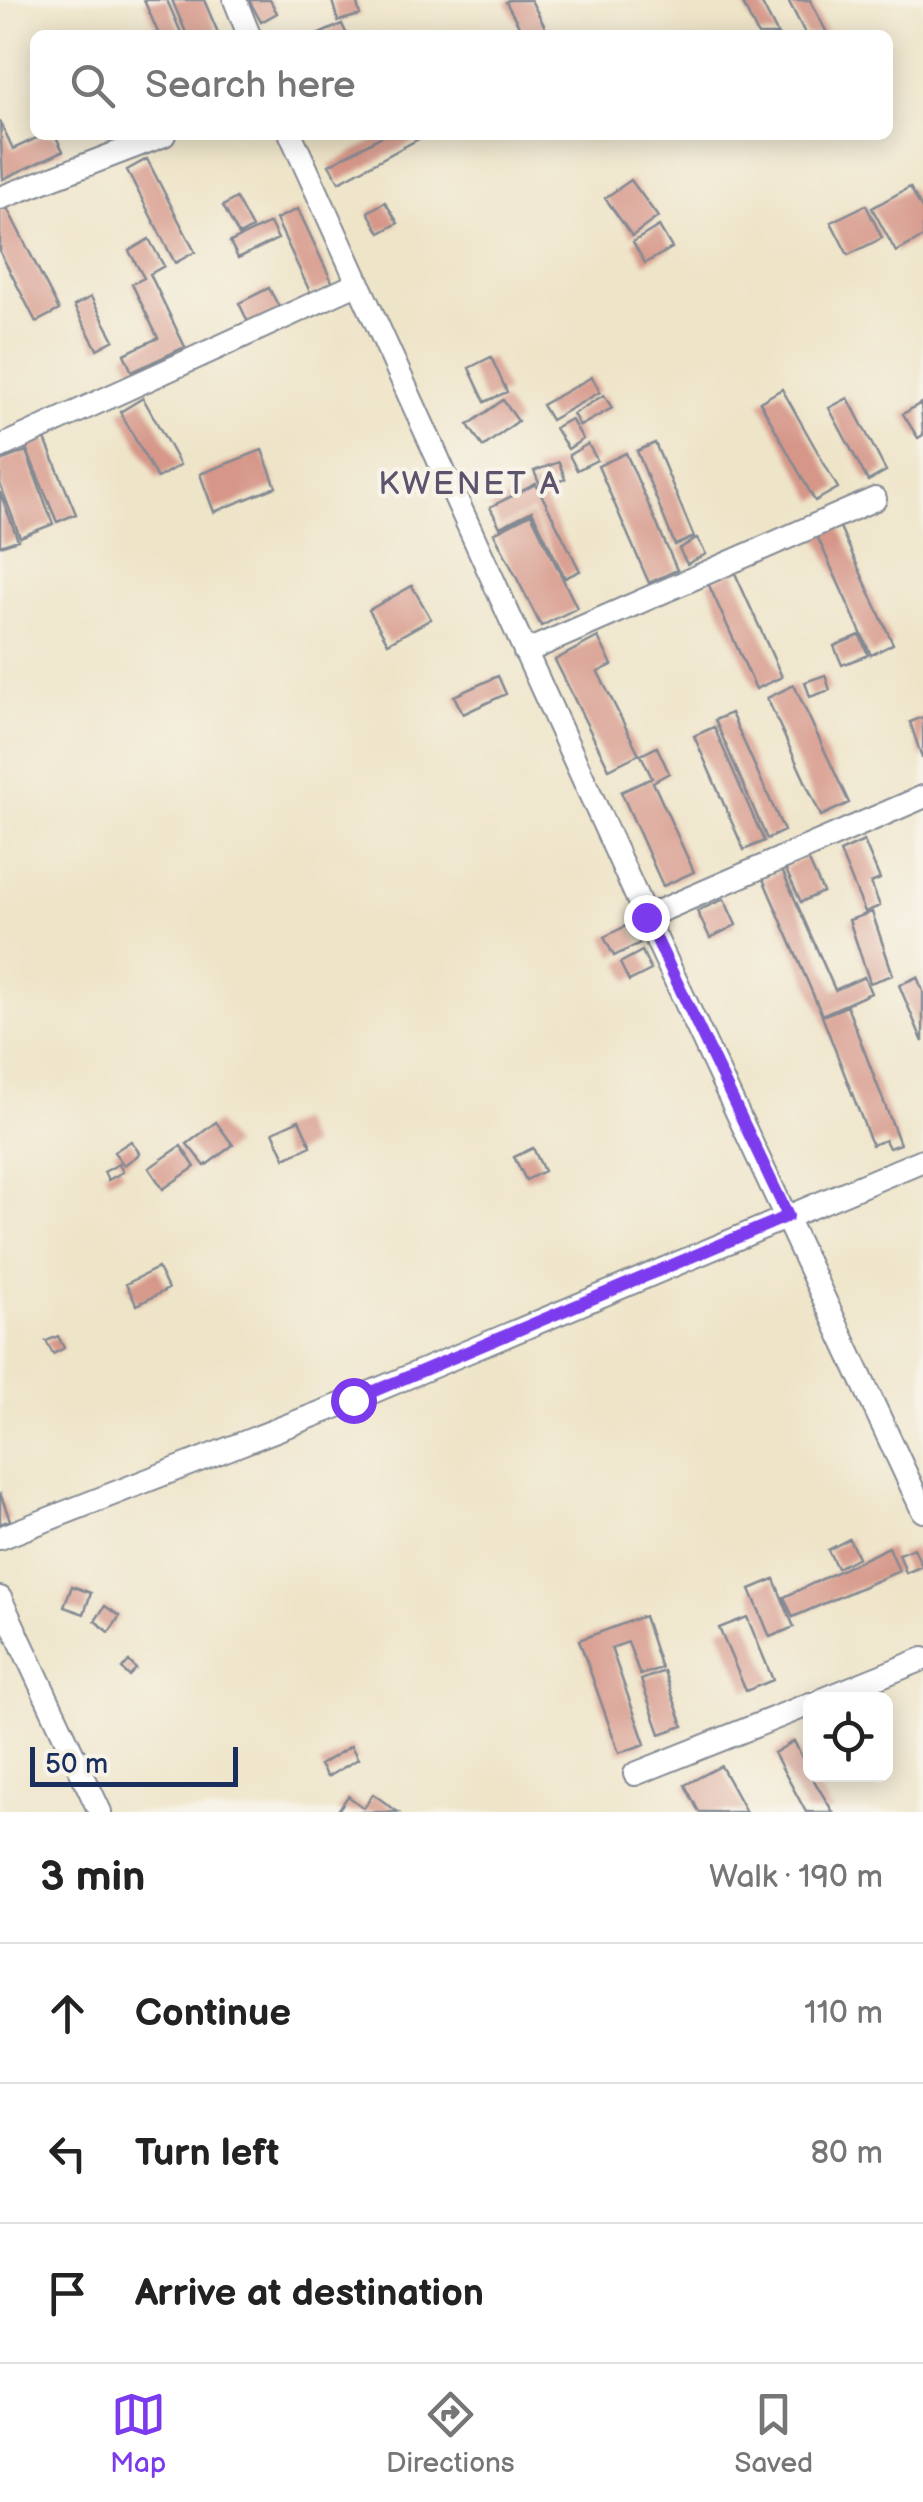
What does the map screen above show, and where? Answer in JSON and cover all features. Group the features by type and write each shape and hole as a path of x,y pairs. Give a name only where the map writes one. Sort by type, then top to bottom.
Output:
{"street":[{"path":"235,0 247,30"},
{"path":"0,198 151,140"},
{"path":"293,140 646,917 923,1511"},
{"path":"0,446 359,284"},
{"path":"525,652 876,499"},
{"path":"646,917 923,797"},
{"path":"0,1538 353,1400 923,1160"},
{"path":"0,1598 100,1812"},
{"path":"842,1692 923,1660"},
{"path":"635,1774 803,1707"}],"building":[{"path":"144,0 167,0 180,30 157,30"},
{"path":"172,0 204,0 217,30 185,30"},
{"path":"249,0 270,0 277,13 261,22"},
{"path":"356,0 360,15 338,21 332,1"},
{"path":"531,0 546,30 521,30 506,2"},
{"path":"741,0 760,0 775,30 756,30"},
{"path":"788,0 810,0 825,30 803,30"},
{"path":"0,121 13,149 32,140 58,140 63,151 3,179"},
{"path":"375,140 417,140 339,182 329,165"},
{"path":"147,159 195,252 175,263 127,170"},
{"path":"631,180 658,217 632,236 605,198"},
{"path":"910,187 923,211 923,237 896,252 872,208"},
{"path":"236,198 252,228 239,235 223,206"},
{"path":"385,202 398,223 380,233 368,212"},
{"path":"866,205 882,238 848,255 831,222"},
{"path":"6,206 59,310 36,322 0,252 0,209"},
{"path":"298,209 333,284 311,294 276,219"},
{"path":"270,223 278,239 238,258 230,242"},
{"path":"659,226 672,248 645,263 633,242"},
{"path":"149,239 164,266 150,274 185,347 132,372 124,354 158,338 132,284 144,278 129,251"},
{"path":"269,288 281,311 250,326 239,303"},
{"path":"91,297 114,340 97,349 74,306"},
{"path":"491,357 507,392 485,402 469,368"},
{"path":"592,377 600,392 551,420 542,405"},
{"path":"782,389 838,488 815,501 760,402"},
{"path":"604,395 612,408 580,426 573,414"},
{"path":"143,398 180,465 157,478 120,412"},
{"path":"848,398 886,471 868,481 829,408"},
{"path":"503,400 518,421 483,447 468,425"},
{"path":"921,403 923,435 918,438 903,414"},
{"path":"571,419 583,439 568,449 555,428"},
{"path":"45,439 76,514 57,522 26,448"},
{"path":"655,443 694,537 675,545 637,451"},
{"path":"588,444 597,460 577,470 569,455"},
{"path":"262,450 276,487 214,512 200,474"},
{"path":"26,451 53,524 20,537 0,484 0,461"},
{"path":"626,453 677,570 649,583 598,466"},
{"path":"559,462 565,479 541,488 534,471"},
{"path":"536,484 580,571 565,578 532,511 500,527 490,507"},
{"path":"0,492 18,540 0,546"},
{"path":"531,514 577,608 541,626 494,533"},
{"path":"839,525 893,644 871,655 817,536"},
{"path":"697,538 706,554 687,564 679,549"},
{"path":"734,571 782,677 756,689 708,583"},
{"path":"412,586 431,619 388,643 369,610"},
{"path":"860,635 868,655 842,665 834,646"},
{"path":"598,637 612,665 598,672 639,754 609,769 555,660"},
{"path":"825,675 830,690 810,697 805,682"},
{"path":"498,676 506,694 463,714 454,696"},
{"path":"794,685 849,803 821,816 767,698"},
{"path":"731,713 784,831 767,839 715,720"},
{"path":"923,717 923,758 922,758 910,722"},
{"path":"714,727 764,841 744,850 694,736"},
{"path":"657,747 669,773 653,782 694,872 663,886 621,792 652,778 641,755"},
{"path":"864,841 880,879 871,883 880,906 865,912 840,852"},
{"path":"807,857 823,892 801,902 785,868"},
{"path":"782,870 835,990 864,977 871,993 822,1015 763,879"},
{"path":"724,899 736,925 710,938 697,911"},
{"path":"872,912 893,975 870,983 849,920"},
{"path":"630,924 640,943 614,956 604,937"},
{"path":"642,951 651,970 629,981 620,963"},
{"path":"917,977 923,991 923,1042 899,985"},
{"path":"847,1006 900,1144 889,1148 885,1140 872,1145 822,1016"},
{"path":"299,1120 311,1146 285,1158 273,1132"},
{"path":"216,1122 233,1145 205,1166 187,1144"},
{"path":"131,1141 140,1154 124,1165 114,1152"},
{"path":"181,1146 195,1167 163,1189 149,1168"},
{"path":"533,1148 544,1171 526,1180 514,1157"},
{"path":"119,1164 123,1172 108,1180 104,1172"},
{"path":"158,1268 168,1289 137,1305 126,1284"},
{"path":"58,1336 64,1348 53,1354 46,1341"},
{"path":"0,1493 10,1520 0,1524"},
{"path":"849,1539 858,1557 837,1568 828,1550"},
{"path":"889,1547 899,1571 793,1617 784,1597"},
{"path":"914,1548 922,1566 906,1573 899,1554"},
{"path":"774,1579 794,1627 770,1637 750,1589"},
{"path":"72,1586 91,1593 84,1614 64,1607"},
{"path":"105,1606 120,1616 109,1632 95,1621"},
{"path":"644,1616 661,1668 640,1675 628,1642 611,1648 645,1744 619,1753 579,1640"},
{"path":"747,1617 773,1680 746,1691 719,1628"},
{"path":"129,1661 136,1669 129,1676 122,1669"},
{"path":"664,1671 683,1726 660,1734 641,1680"},
{"path":"794,1741 803,1760 803,1782 815,1782 833,1812 806,1812 774,1753"},
{"path":"351,1746 358,1759 327,1777 320,1765"},
{"path":"721,1766 746,1812 699,1812 685,1785"},
{"path":"373,1794 398,1812 337,1812 348,1796 364,1808"}],"district":[{"name":"KWENET A","path":"470,483"}],"route":[{"path":"353,1400 788,1216 646,917"}]}
